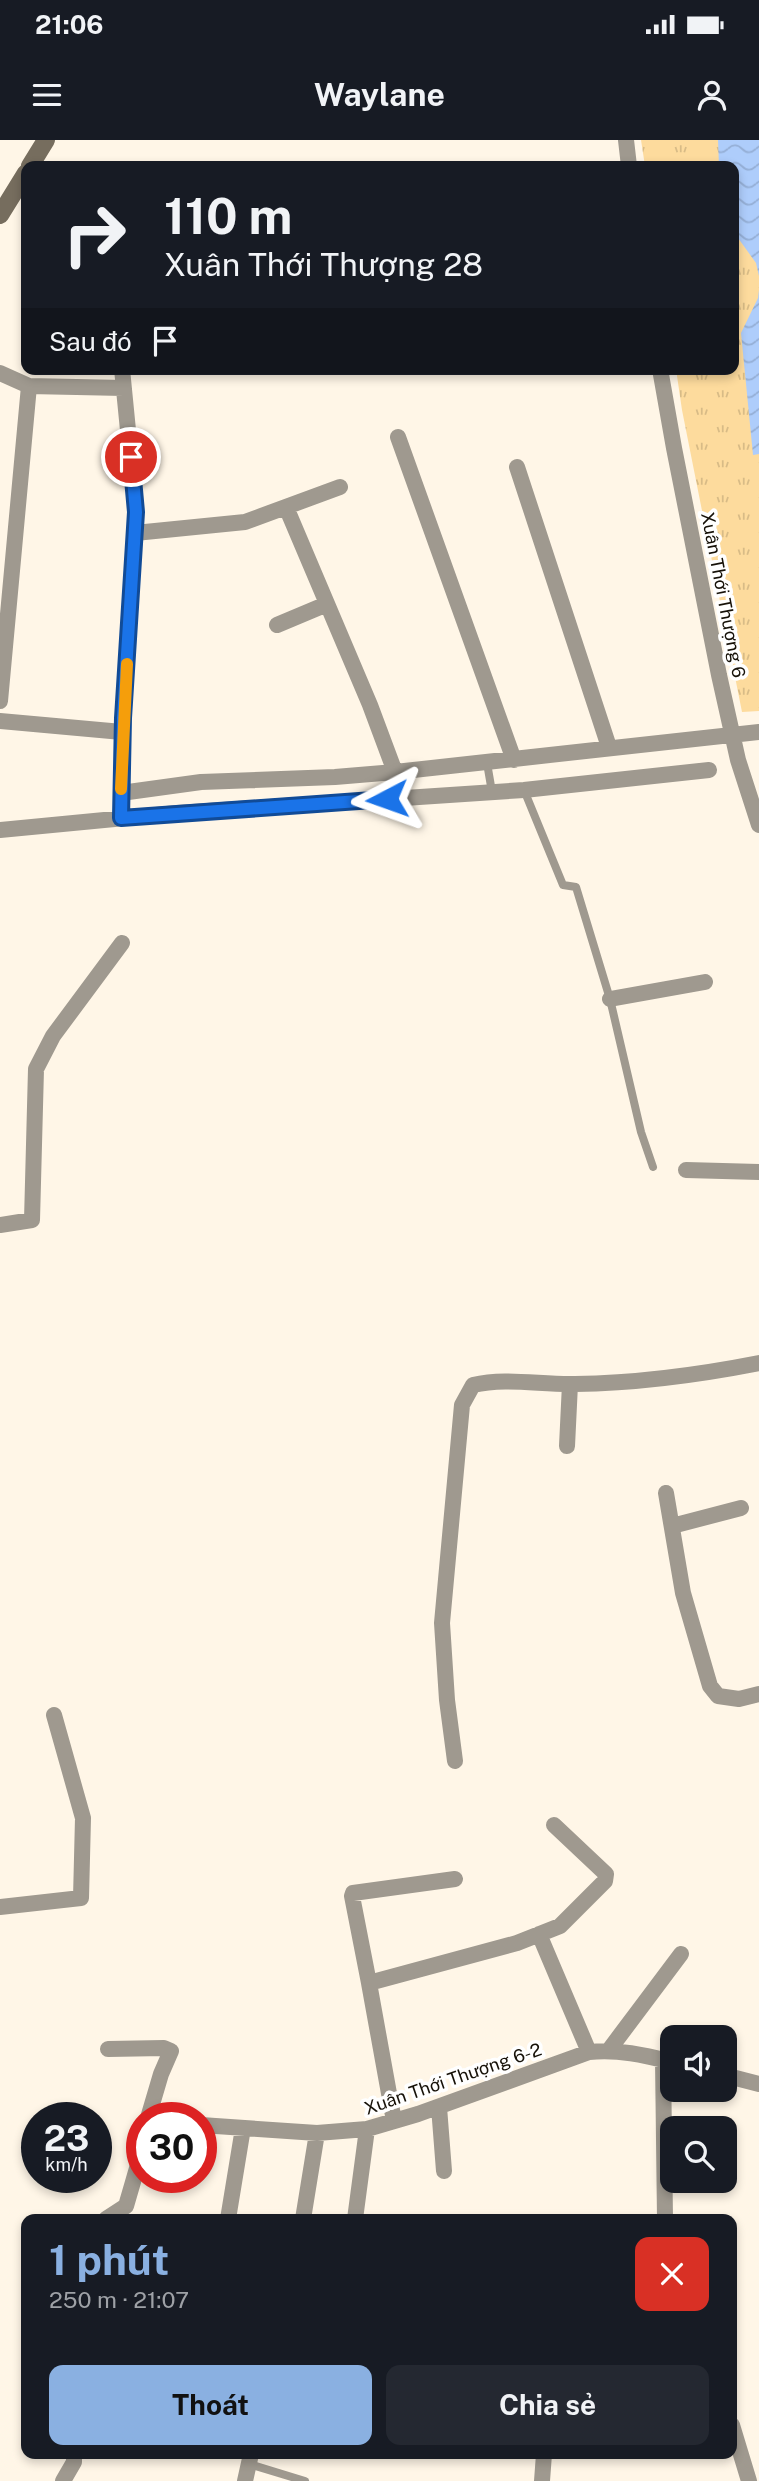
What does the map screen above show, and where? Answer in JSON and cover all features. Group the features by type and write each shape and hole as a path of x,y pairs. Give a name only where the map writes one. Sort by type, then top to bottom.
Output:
{"main road":[{"path":"33,161 47,140"},
{"path":"0,215 21,181"}],"street":[{"path":"626,140 628,161"},
{"path":"0,373 29,386 124,388"},
{"path":"121,818 122,732 136,512 123,375"},
{"name":"Xuân Thới Thượng 6","path":"661,375 716,662 738,760 759,825"},
{"path":"0,701 29,386"},
{"path":"398,437 514,760"},
{"path":"517,467 609,747"},
{"path":"135,533 245,522 340,487"},
{"path":"286,507 370,705 395,772"},
{"path":"277,625 327,604"},
{"path":"0,721 122,732"},
{"path":"121,793 201,782 395,772 759,732"},
{"path":"0,830 121,818 524,790 709,770"},
{"path":"0,1225 32,1220 37,1069 53,1036 122,943"},
{"path":"610,999 705,982"},
{"path":"686,1170 759,1172"},
{"path":"455,1762 447,1700 442,1623 462,1405 473,1385 490,1380 570,1384 681,1378 759,1363"},
{"path":"567,1446 570,1384"},
{"path":"666,1493 683,1593 710,1686 718,1696 729,1698 739,1699 759,1694"},
{"path":"672,1526 741,1508"},
{"path":"0,1907 80,1898 83,1818 54,1715"},
{"path":"369,1983 517,1943 559,1926 605,1881 606,1874 554,1825"},
{"path":"394,2121 352,1896 353,1893 455,1878"},
{"path":"539,1934 589,2052"},
{"path":"609,2050 681,1954"},
{"path":"108,2049 163,2048 171,2051 153,2102"},
{"name":"Xuân Thới Thượng 6-2","path":"217,2126 317,2133 367,2129 589,2052 609,2050 660,2059"},
{"path":"737,2078 759,2084"},
{"path":"665,2214 667,2102"},
{"path":"439,2106 444,2171"},
{"path":"229,2214 243,2128"},
{"path":"356,2214 367,2129"},
{"path":"304,2214 317,2133"},
{"path":"114,2214 126,2206 130,2193"},
{"path":"737,2441 749,2481"},
{"path":"63,2481 74,2459"},
{"path":"245,2481 250,2459"},
{"path":"542,2481 544,2459"}],"lane":[{"path":"487,763 492,792"},
{"path":"524,790 563,884 576,887 610,999 641,1132 653,1167"},
{"path":"252,2459 304,2481"}],"green space":[{"path":"641,140 759,140 759,711 742,712 677,375 739,375 739,161 644,161"}],"water":[{"path":"718,140 759,140 759,276 756,263 739,239 739,161 719,161"},
{"path":"759,290 759,454 753,455 741,333 758,298"}],"slow traffic":[{"path":"121,789 127,664"}],"route":[{"path":"131,457 136,512 123,718 121,818 387,799"}]}
